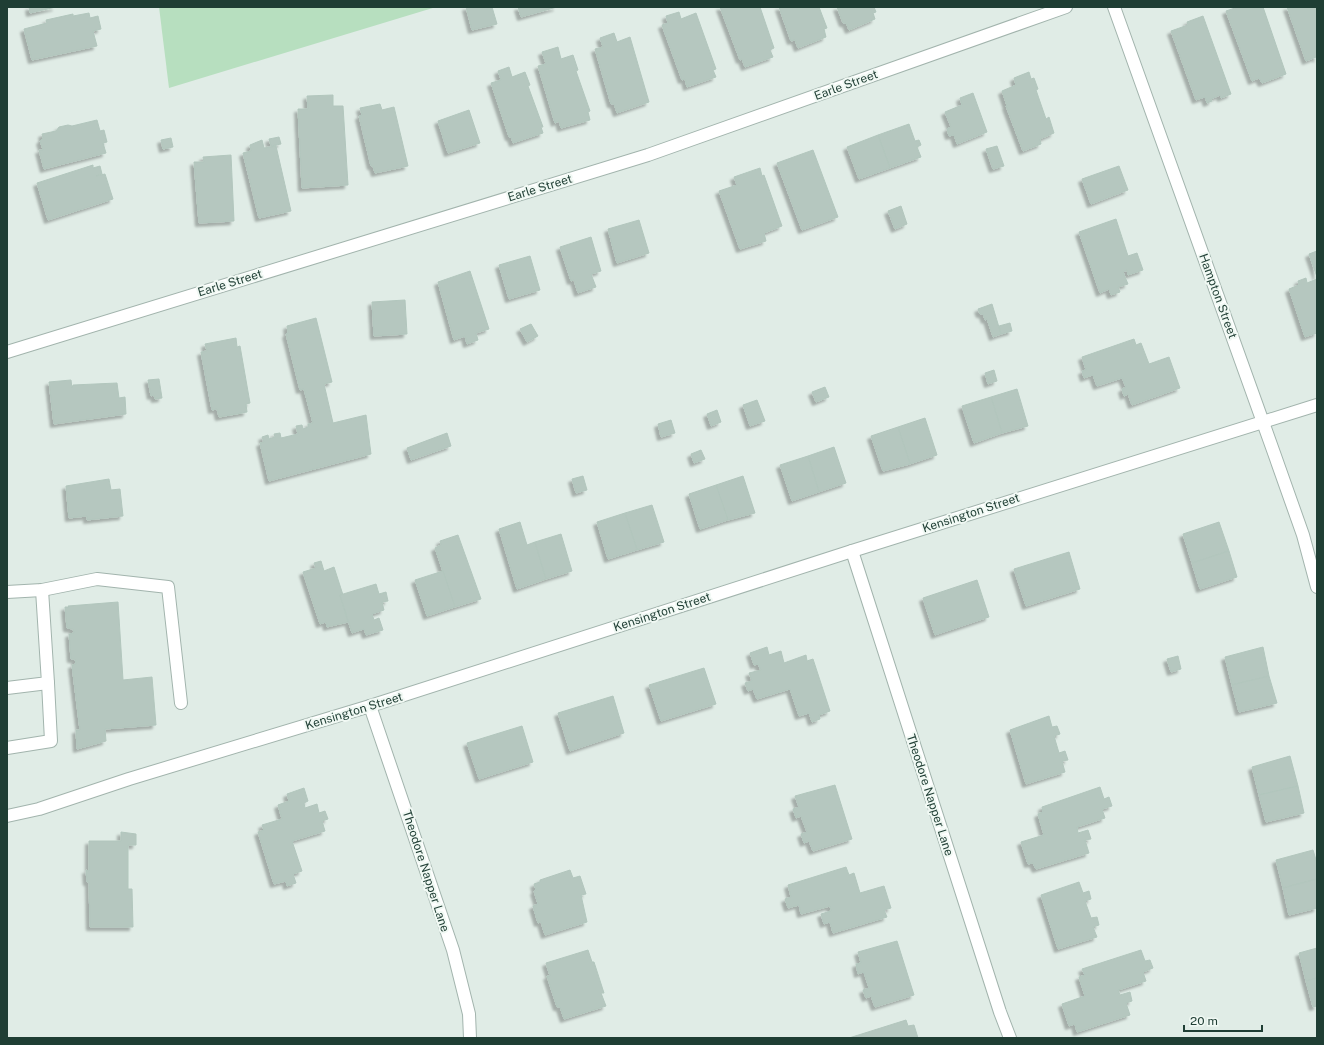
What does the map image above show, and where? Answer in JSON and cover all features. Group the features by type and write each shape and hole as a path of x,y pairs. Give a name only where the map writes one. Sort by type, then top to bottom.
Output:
{"street":[{"name":"Earle Street","path":"7,352 648,155 1066,7"},
{"name":"Hampton Street","path":"1114,7 1303,535 1317,587"},
{"name":"Kensington Street","path":"7,816 39,809 129,779 370,706 852,551 1317,405"},
{"name":"Theodore Napper Lane","path":"852,551 1000,1012 1010,1038"},
{"path":"7,592 42,590 97,579 168,587 181,702"},
{"path":"7,748 51,741 42,590"},
{"path":"7,688 48,683"},
{"name":"Theodore Napper Lane","path":"370,706 453,950 469,1014 470,1038"}],"green space":[{"path":"159,7 436,7 169,88"}],"building":[{"path":"29,7 56,7 30,13"},
{"path":"466,7 492,7 497,24 472,30"},
{"path":"518,7 557,7 521,17"},
{"path":"720,7 760,7 774,48 770,50 773,57 745,67 742,59 740,60"},
{"path":"779,7 819,7 827,28 824,29 826,37 798,48 795,40 791,41"},
{"path":"837,7 874,7 876,12 873,13 875,19 849,30 846,23 843,23"},
{"path":"1238,7 1263,7 1286,74 1262,83 1259,78 1252,81 1226,11"},
{"path":"1287,7 1317,7 1317,59 1316,57 1306,61"},
{"path":"679,12 681,19 696,13 716,69 713,70 716,77 687,87 685,79 682,80 662,25 668,23 666,16"},
{"path":"89,13 90,18 98,16 101,29 93,31 97,46 32,60 24,29 47,23 46,20 73,14 73,16"},
{"path":"1203,16 1231,94 1221,98 1220,95 1211,99 1212,101 1207,103 1205,97 1196,100 1171,31 1188,25 1187,22"},
{"path":"614,33 617,42 630,37 649,102 617,113 614,104 611,104 595,49 603,47 600,38"},
{"path":"558,47 561,59 573,55 578,70 576,71 590,111 588,112 590,120 561,128 559,121 555,123 538,66 546,64 542,52"},
{"path":"509,67 512,77 525,72 530,85 528,86 543,127 541,127 543,133 513,143 511,137 509,137 491,83 501,80 498,71"},
{"path":"1029,72 1031,79 1034,78 1038,89 1036,90 1046,119 1049,117 1054,133 1040,139 1041,144 1023,151 1002,91 1016,85 1014,78"},
{"path":"973,93 987,132 957,144 954,135 949,136 947,129 951,127 945,112 962,105 960,98"},
{"path":"333,95 333,106 343,106 348,185 302,188 298,109 308,109 307,96"},
{"path":"380,104 382,110 394,107 408,166 375,173 373,166 371,166 359,116 362,115 360,108"},
{"path":"469,110 480,143 448,153 438,121"},
{"path":"97,120 100,131 104,130 107,142 103,143 106,153 44,169 39,150 43,150 40,141 43,138 42,134 56,131 59,127 68,125 72,126"},
{"path":"909,124 915,141 919,140 921,145 917,147 921,157 890,168 878,135"},
{"path":"878,135 890,168 859,179 847,147"},
{"path":"279,137 281,144 271,146 269,139"},
{"path":"171,138 173,147 163,149 161,140"},
{"path":"262,140 264,148 276,146 291,211 259,218 243,153 251,151 250,145"},
{"path":"997,146 1004,166 993,169 986,149"},
{"path":"813,150 838,217 802,230 777,163"},
{"path":"231,155 234,221 199,223 194,162 204,162 203,157"},
{"path":"93,165 93,168 100,166 102,174 96,176 105,174 113,199 48,220 37,183"},
{"path":"1119,166 1128,190 1091,204 1082,179"},
{"path":"760,168 762,176 764,175 782,226 764,233 766,241 740,249 719,191 737,185 734,177"},
{"path":"901,206 907,224 895,229 888,211"},
{"path":"1116,219 1128,256 1137,253 1143,270 1128,275 1127,270 1123,272 1128,284 1118,287 1120,292 1111,295 1109,289 1100,293 1079,232"},
{"path":"639,220 649,253 617,263 608,229"},
{"path":"591,237 601,271 591,274 596,287 578,293 574,280 571,281 560,247"},
{"path":"1317,251 1317,277 1309,254"},
{"path":"530,256 540,290 509,299 499,265"},
{"path":"470,271 489,329 476,333 478,340 467,344 465,336 454,340 438,282"},
{"path":"1306,278 1307,283 1317,279 1317,333 1305,337 1289,289 1299,285 1298,281"},
{"path":"405,300 407,334 374,336 372,302"},
{"path":"992,304 1001,334 993,337 987,319 985,320 983,314 980,314 978,309"},
{"path":"316,318 332,382 324,384 333,423 366,415 371,454 269,481 260,443 264,442 262,437 268,435 269,439 275,437 274,434 280,433 281,438 298,434 296,426 302,425 303,429 308,427 308,424 313,423 304,389 300,390 286,334 288,333 287,326"},
{"path":"1010,323 1012,331 1001,334 999,326"},
{"path":"531,324 538,336 527,342 520,329"},
{"path":"236,338 237,347 240,346 250,403 246,404 247,412 219,417 217,409 212,410 201,352 207,351 205,344"},
{"path":"1134,339 1136,345 1141,343 1149,364 1169,357 1180,388 1132,405 1128,394 1124,396 1122,389 1126,387 1122,378 1097,386 1093,375 1084,378 1082,371 1086,370 1082,357"},
{"path":"994,370 997,381 988,384 985,373"},
{"path":"159,379 162,398 155,399 154,395 151,396 148,380"},
{"path":"71,380 72,388 73,385 117,383 119,398 125,397 126,414 54,424 49,382"},
{"path":"825,387 829,397 816,402 812,392"},
{"path":"1017,389 1028,426 1002,433 991,397"},
{"path":"991,397 1002,433 974,443 962,406"},
{"path":"757,400 765,421 750,426 743,405"},
{"path":"717,410 721,422 711,426 707,414"},
{"path":"925,418 937,455 910,464 898,427"},
{"path":"671,420 675,433 661,437 658,424"},
{"path":"898,427 910,464 883,471 871,436"},
{"path":"447,433 451,446 411,460 407,448"},
{"path":"834,447 846,483 819,492 808,456"},
{"path":"701,450 705,459 694,463 691,454"},
{"path":"808,456 819,492 792,501 780,465"},
{"path":"583,476 587,490 576,493 572,479"},
{"path":"743,476 755,513 728,520 716,485"},
{"path":"109,479 111,490 120,489 123,516 87,520 87,516 69,518 66,486"},
{"path":"716,485 728,520 700,529 689,494"},
{"path":"652,505 664,542 637,550 625,513"},
{"path":"625,513 637,550 608,559 597,522"},
{"path":"520,522 527,545 535,542 546,579 517,589 499,529"},
{"path":"1219,522 1229,551 1192,563 1183,534"},
{"path":"561,534 572,571 546,579 535,542"},
{"path":"458,535 481,599 455,607 435,548 441,545 440,541"},
{"path":"1229,551 1237,577 1200,589 1192,563"},
{"path":"1069,552 1080,589 1026,606 1014,569"},
{"path":"321,561 324,571 334,567 343,595 340,595 348,622 327,627 326,622 320,624 303,572 316,568 314,563"},
{"path":"443,571 455,607 427,616 415,580"},
{"path":"977,580 989,617 935,635 923,598"},
{"path":"376,584 379,594 386,592 388,601 382,602 384,610 372,614 374,620 379,618 383,630 366,635 364,629 352,633 340,595"},
{"path":"118,602 123,680 152,677 156,725 105,729 106,741 77,749 76,730 80,730 72,665 76,664 75,659 71,659 69,634 74,633 73,629 67,628 65,607"},
{"path":"767,647 769,655 781,651 784,663 806,655 807,661 813,659 830,711 819,715 820,719 812,722 809,713 799,716 790,689 757,699 753,689 748,691 745,683 752,681 749,673 761,670 758,664 754,665 750,653"},
{"path":"1263,647 1269,676 1232,685 1225,657"},
{"path":"1178,656 1181,669 1171,672 1167,659"},
{"path":"704,668 716,704 661,721 649,685"},
{"path":"1269,676 1277,703 1239,712 1232,685"},
{"path":"613,696 624,733 570,751 558,713"},
{"path":"1049,716 1052,727 1057,726 1060,734 1054,736 1059,753 1065,751 1068,760 1062,761 1065,772 1026,784 1010,730"},
{"path":"522,726 533,762 479,779 467,743"},
{"path":"1290,756 1298,786 1259,795 1252,767"},
{"path":"835,785 852,839 813,851 809,841 804,843 801,834 807,832 801,816 796,818 793,809 799,807 795,796"},
{"path":"1298,786 1304,813 1266,822 1259,795"},
{"path":"1100,787 1104,799 1109,797 1112,806 1102,809 1105,818 1077,827 1078,833 1088,830 1091,839 1085,840 1089,853 1036,869 1033,863 1028,864 1021,842 1044,835 1038,814 1043,812 1042,807"},
{"path":"304,788 308,801 304,803 305,808 317,804 319,813 325,811 328,819 322,821 325,831 292,841 302,871 293,874 296,883 287,886 286,881 274,884 258,832 264,830 262,825 282,819 278,805 289,801 287,794"},
{"path":"121,832 136,834 136,845 128,845 128,889 132,889 133,927 90,927 89,882 87,882 86,870 89,871 89,841 121,841"},
{"path":"1313,850 1317,863 1317,879 1283,888 1276,860"},
{"path":"846,867 849,875 854,873 860,893 884,886 891,908 884,910 887,917 833,933 830,922 824,924 821,914 831,911 830,906 801,914 799,905 788,908 785,899 791,897 788,885"},
{"path":"570,870 573,878 580,876 586,894 581,895 587,922 545,935 541,922 538,923 533,906 538,904 534,891 536,890 534,884 540,882 540,880"},
{"path":"1317,879 1317,908 1289,915 1283,888"},
{"path":"1079,882 1083,893 1089,891 1091,899 1085,901 1091,918 1097,917 1099,925 1093,927 1097,937 1058,949 1041,895"},
{"path":"897,941 914,995 875,1007 871,996 866,998 863,990 869,988 864,972 858,974 856,964 861,963 858,952"},
{"path":"1317,948 1317,978 1306,981 1299,953"},
{"path":"588,950 592,962 594,962 604,993 601,993 606,1006 564,1019 560,1007 557,1007 547,976 550,976 546,963"},
{"path":"1141,950 1145,961 1150,960 1153,968 1143,972 1146,981 1118,990 1120,995 1130,992 1132,1001 1126,1003 1130,1015 1077,1032 1075,1024 1069,1026 1062,1004 1085,996 1079,977 1085,975 1082,969"},
{"path":"1317,978 1317,1006 1313,1007 1306,981"},
{"path":"906,1020 908,1026 914,1025 918,1038 849,1038"}]}
